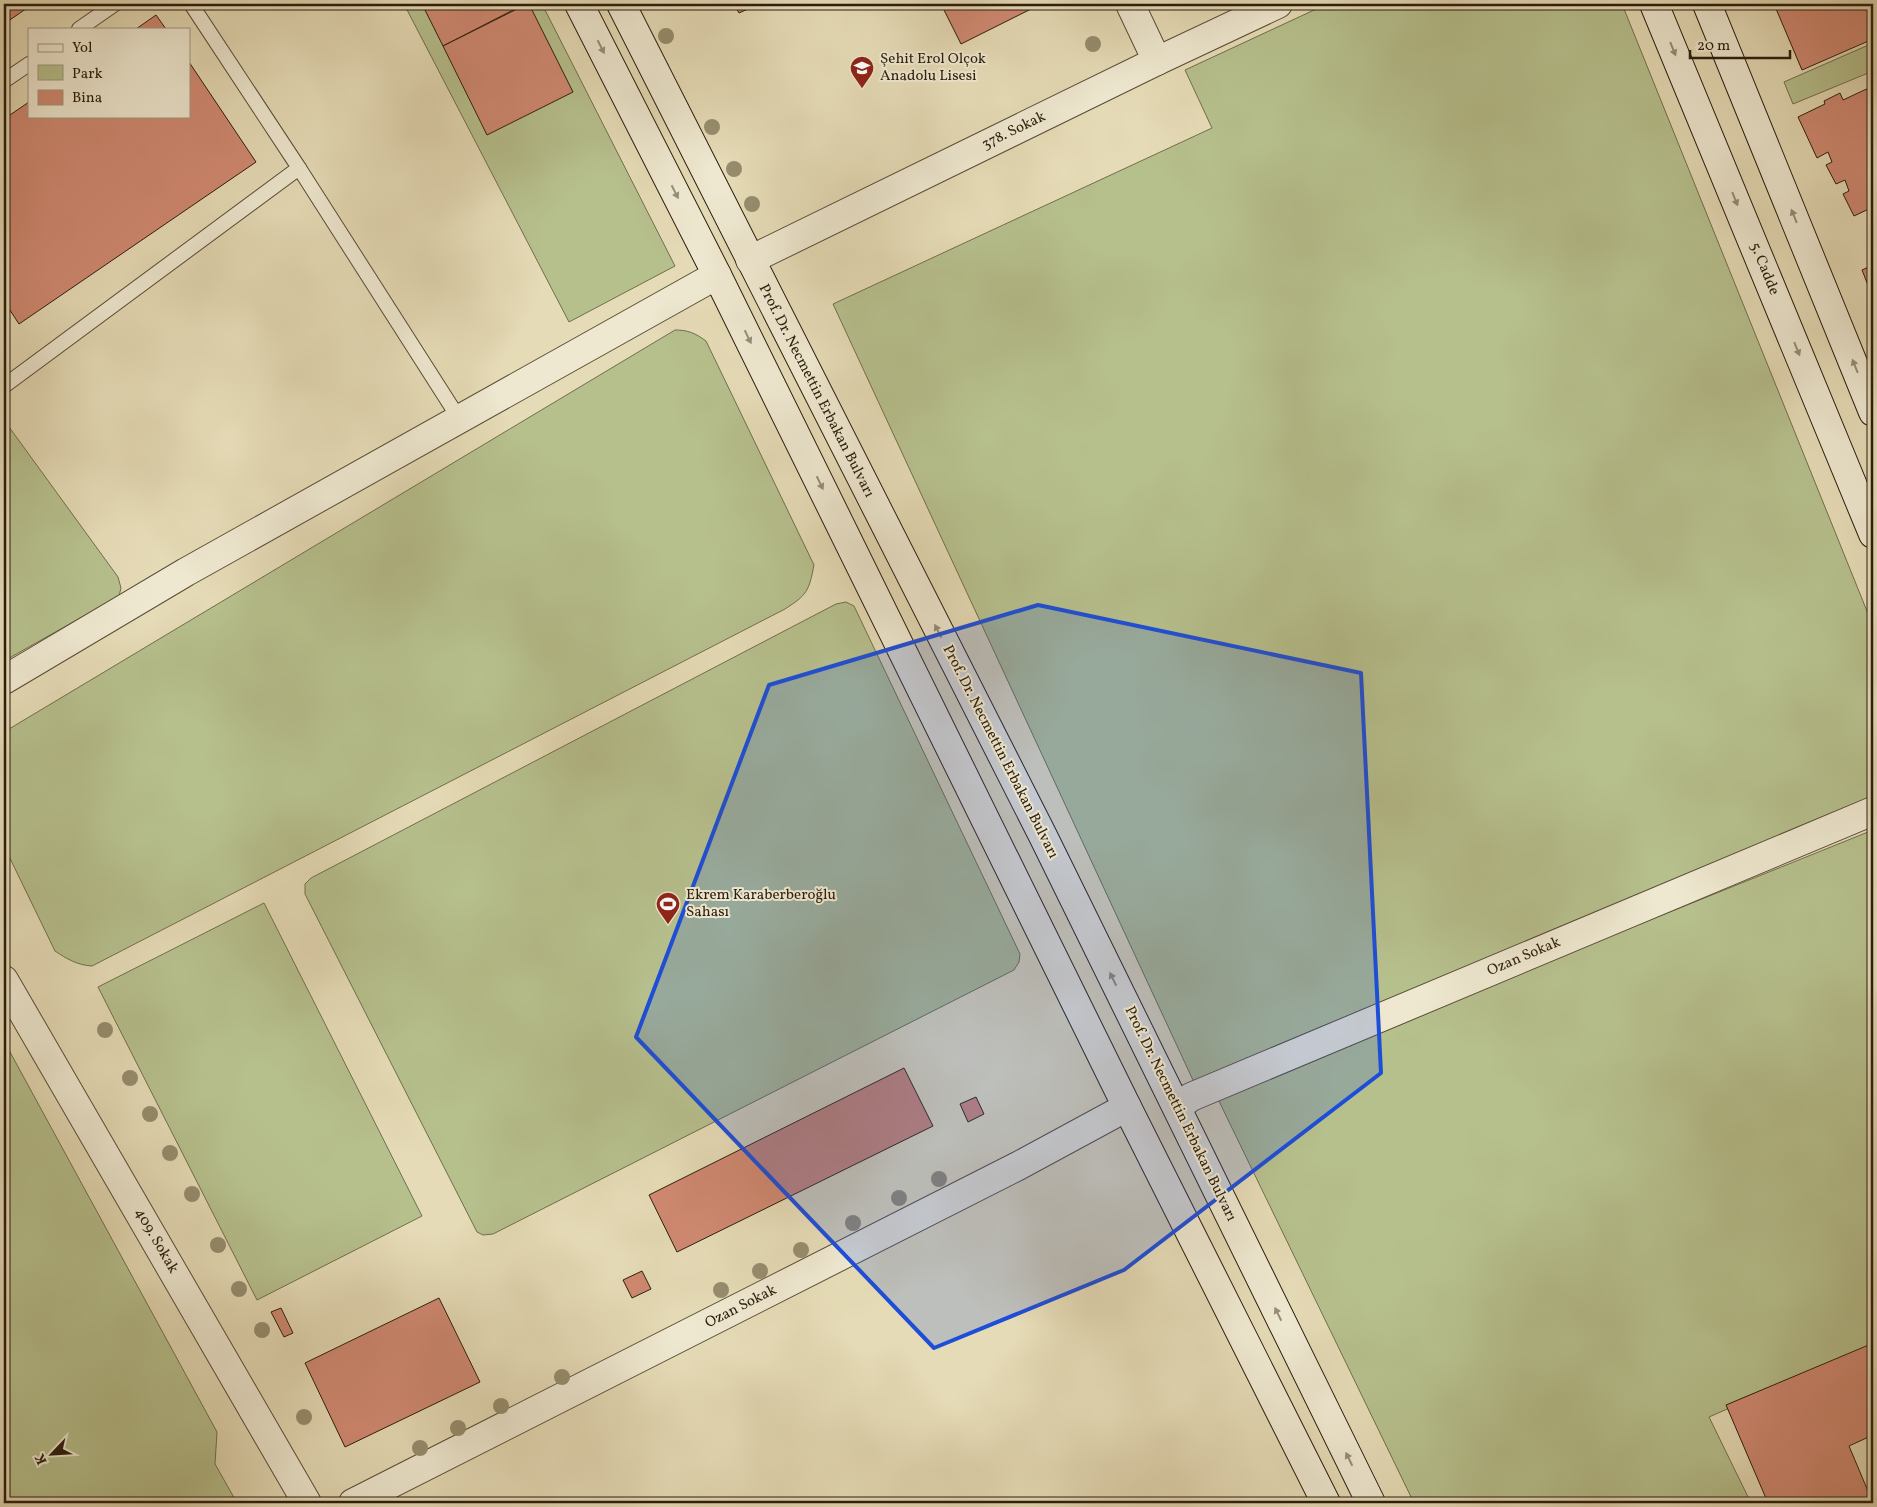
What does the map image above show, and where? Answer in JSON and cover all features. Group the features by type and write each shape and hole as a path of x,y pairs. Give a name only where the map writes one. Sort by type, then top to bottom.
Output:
{"main road":[{"path":"578,4 717,275 1127,1107 1326,1503"},
{"name":"Prof. Dr. Necmettin Erbakan Bulvarı","path":"621,4 1043,836 1371,1503"},
{"path":"1130,4 1157,61"},
{"name":"378. Sokak","path":"750,260 1278,4"},
{"name":"5. Cadde","path":"1654,4 1873,534"},
{"path":"1707,4 1873,412"},
{"path":"4,680 186,572 717,275"},
{"name":"Ozan Sokak","path":"1177,1107 1191,1097 1873,811"},
{"name":"409. Sokak","path":"4,980 307,1503"},
{"name":"Ozan Sokak","path":"353,1503 1009,1170 1127,1107"}],"lane":[{"path":"80,28 115,4"},
{"path":"191,4 299,168 460,420"},
{"path":"4,81 28,65"},
{"path":"4,386 299,168"}],"highlighted area":[{"path":"1038,605 1361,673 1381,1073 1124,1270 934,1348 636,1037 769,685"}],"green space":[{"path":"404,4 542,4 675,266 569,322"},
{"path":"1327,4 1622,4 1873,626 1873,797 1198,1091 833,304 1212,128 1185,70"},
{"path":"1873,43 1873,71 1793,104 1784,82"},
{"path":"675,330 691,332 706,341 814,565 808,587 803,596 785,609 92,966 72,961 55,951 4,846 4,732"},
{"path":"4,420 118,577 121,588 119,596 4,661"},
{"name":"Ekrem Karaberberoğlu Sahası","path":"846,602 854,606 1020,954 1019,962 1014,970 493,1234 483,1235 477,1232 305,894 305,884 311,878 836,604"},
{"path":"1873,830 1873,1345 1709,1417 1751,1503 1414,1503 1216,1095"},
{"path":"264,903 422,1216 257,1300 98,987"},
{"path":"4,1041 217,1432 215,1464 237,1503 4,1503"}],"building":[{"path":"4,4 33,4 4,24"},
{"path":"422,4 513,4 515,9 443,46"},
{"path":"529,4 573,92 487,135 443,46"},
{"path":"734,4 759,4 739,13"},
{"path":"941,4 1039,4 1039,5 961,44"},
{"path":"1774,4 1873,4 1873,39 1802,70"},
{"path":"156,15 165,28 137,28"},
{"path":"190,63 256,162 19,324 4,301 4,119 28,103 28,118 190,118"},
{"path":"1873,86 1873,207 1854,216 1843,194 1849,191 1845,180 1836,184 1826,165 1832,162 1828,152 1817,158 1798,117 1825,104 1824,101 1840,93 1843,100"},
{"path":"1873,265 1873,298 1862,270"},
{"path":"904,1068 933,1126 677,1252 649,1195"},
{"path":"976,1097 984,1114 968,1122 960,1104"},
{"path":"642,1271 651,1289 632,1298 623,1280"},
{"path":"439,1298 480,1382 345,1447 305,1363"},
{"path":"281,1308 293,1333 284,1337 271,1312"},
{"path":"1871,1344 1873,1350 1873,1435 1849,1446 1873,1503 1768,1503 1726,1405"}],"place":[{"name":"Şehit Erol Olçok Anadolu Lisesi","path":"862,89"},
{"name":"Ekrem Karaberberoğlu Sahası","path":"668,925"}]}
